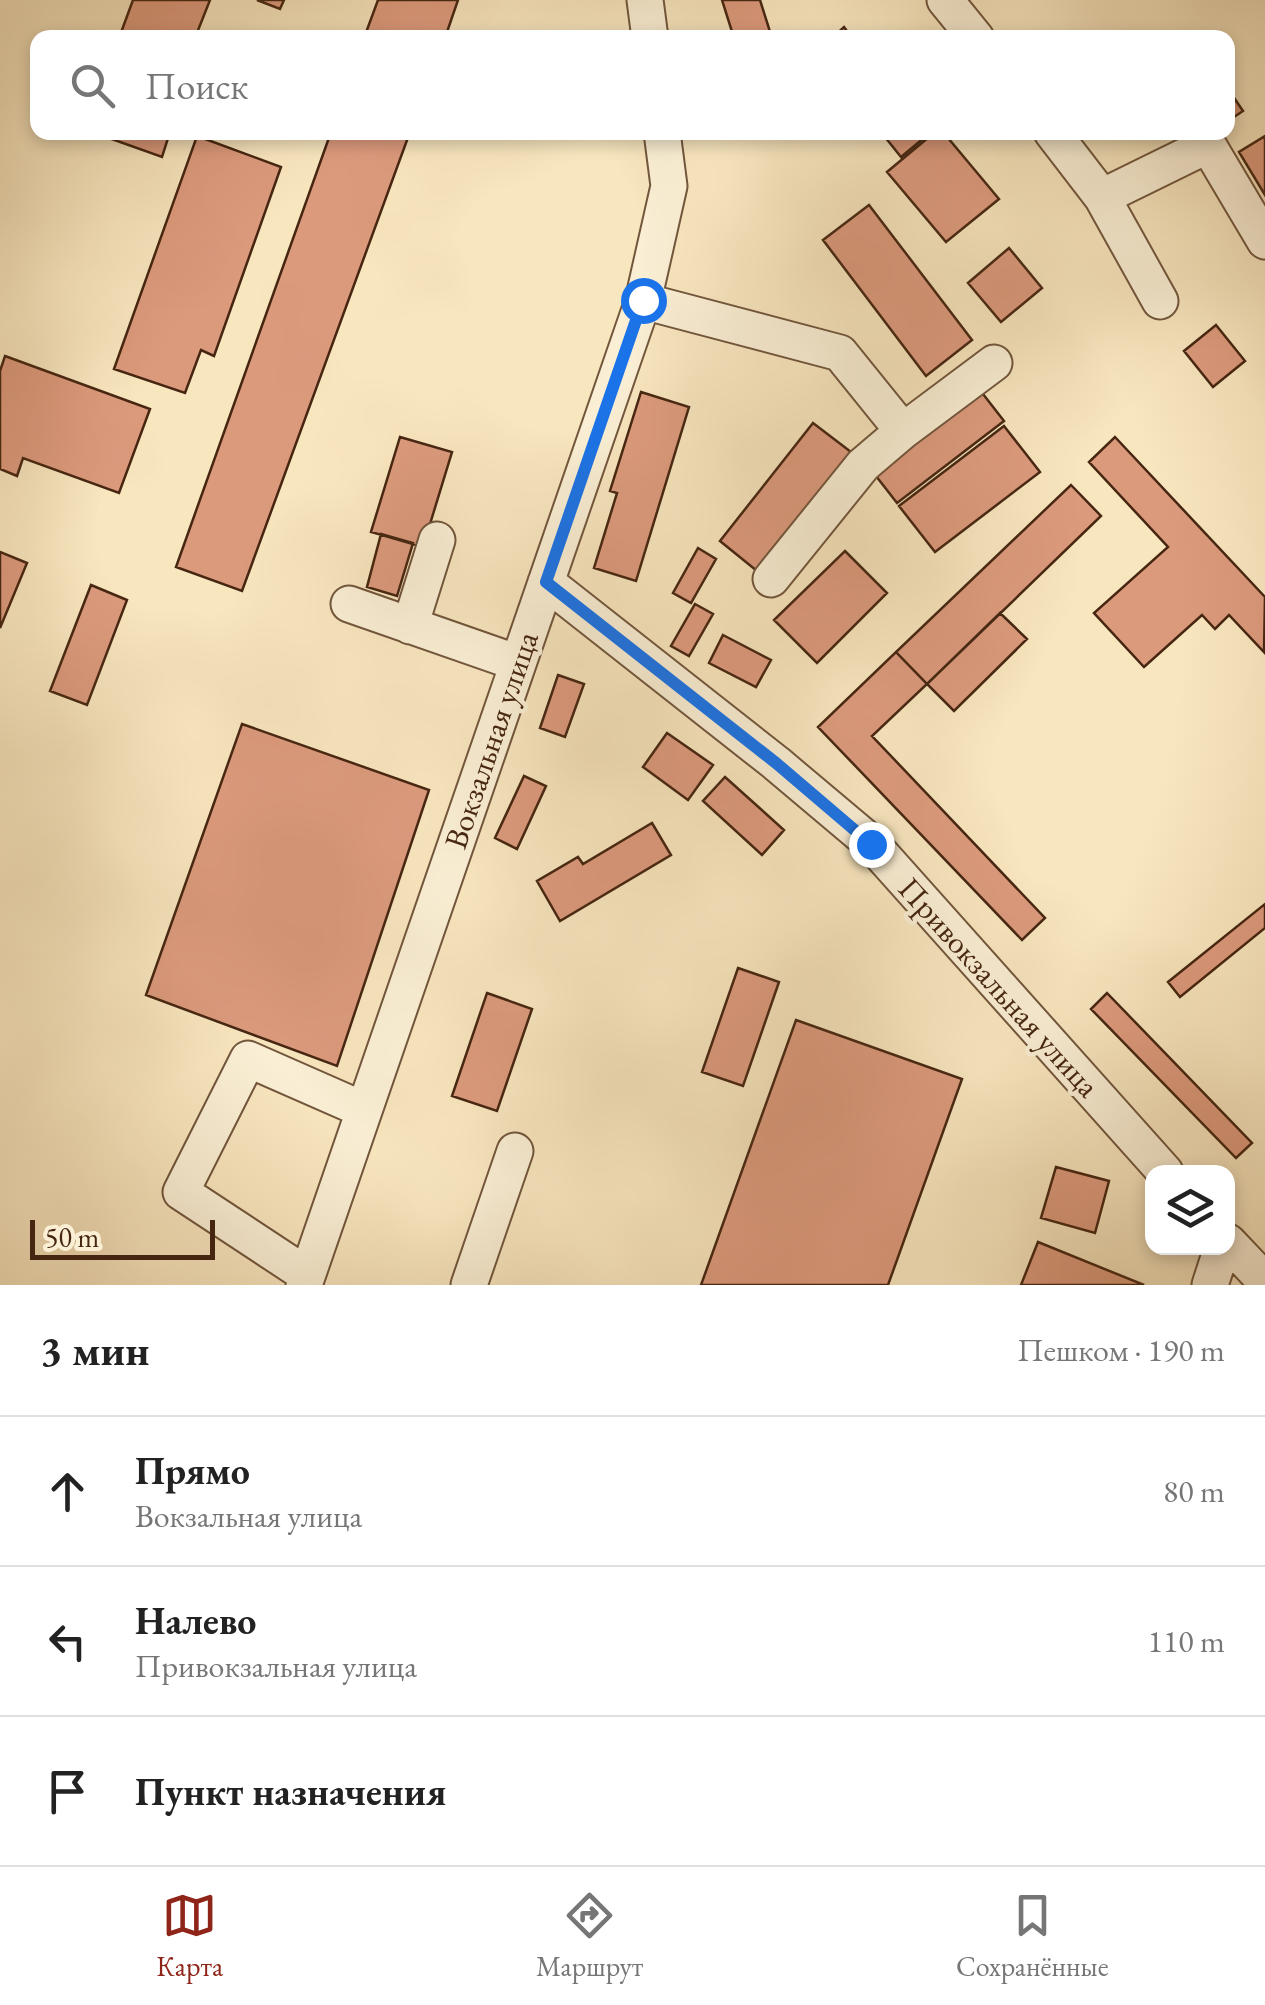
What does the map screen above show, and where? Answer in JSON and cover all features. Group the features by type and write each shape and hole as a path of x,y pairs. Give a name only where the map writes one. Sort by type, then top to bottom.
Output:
{"street":[{"path":"645,0 649,30"},
{"path":"945,0 969,30"},
{"name":"Вокзальная улица","path":"305,1280 643,300 670,186 663,140"},
{"path":"1058,140 1102,198 1160,302"},
{"path":"1102,198 1208,144 1265,241"},
{"path":"643,300 840,353 903,432"},
{"path":"771,579 862,466 994,363"},
{"path":"410,626 437,540"},
{"name":"Привокзальная улица","path":"546,582 776,763 871,844 1159,1165"},
{"path":"349,604 518,663"},
{"path":"305,1280 182,1192 248,1059 364,1110"},
{"path":"470,1285 516,1152"},
{"path":"1235,1249 1265,1281"},
{"path":"1210,1285 1220,1255"}],"building":[{"path":"133,0 210,0 198,30 122,30"},
{"path":"257,0 284,0 280,9"},
{"path":"378,0 458,0 448,30 367,30"},
{"path":"722,0 760,0 769,30 731,30"},
{"path":"1235,99 1243,111 1235,116"},
{"path":"1265,136 1265,195 1239,152"},
{"path":"114,140 167,140 162,157"},
{"path":"196,140 208,140 281,167 214,356 201,350 185,393 114,369"},
{"path":"328,140 407,140 242,591 176,567"},
{"path":"887,140 921,140 901,157"},
{"path":"925,140 950,140 999,199 946,242 887,172"},
{"path":"869,205 972,340 926,376 823,240"},
{"path":"1009,248 1042,288 1001,322 968,283"},
{"path":"1216,325 1245,361 1213,387 1184,351"},
{"path":"5,356 150,409 119,493 23,458 17,476 0,469 0,371"},
{"path":"976,385 1004,421 897,503 869,467"},
{"path":"641,392 689,407 636,581 594,568 617,493 610,491"},
{"path":"813,423 851,452 757,571 720,541"},
{"path":"1004,426 1040,472 935,552 899,506"},
{"path":"400,437 452,452 423,547 371,532"},
{"path":"1115,437 1265,597 1264,652 1229,615 1215,629 1202,615 1144,667 1094,613 1168,547 1089,462"},
{"path":"1071,485 1101,516 927,684 896,652"},
{"path":"381,534 413,543 397,596 367,587"},
{"path":"698,548 716,559 691,603 673,593"},
{"path":"845,551 887,593 817,663 774,620"},
{"path":"0,552 27,563 0,628"},
{"path":"91,585 127,600 87,705 50,691"},
{"path":"695,604 713,614 689,656 671,646"},
{"path":"1000,613 1027,639 954,711 927,684"},
{"path":"723,635 771,660 756,687 709,663"},
{"path":"896,652 927,684 872,736 1045,918 1022,940 818,727"},
{"path":"558,675 584,684 565,737 540,728"},
{"path":"242,724 429,790 337,1066 146,995"},
{"path":"667,733 713,765 688,800 643,767"},
{"path":"524,776 546,786 517,849 495,838"},
{"path":"725,777 784,830 762,855 703,801"},
{"path":"652,823 671,855 560,921 537,881 578,857 583,864"},
{"path":"1265,904 1265,928 1180,997 1168,982"},
{"path":"738,968 779,982 743,1086 702,1072"},
{"path":"487,993 532,1009 497,1111 452,1096"},
{"path":"1107,993 1252,1143 1236,1158 1091,1009"},
{"path":"796,1020 962,1079 888,1285 701,1285"},
{"path":"1056,1167 1109,1181 1095,1233 1041,1218"},
{"path":"1038,1242 1144,1285 1021,1285"}],"route":[{"path":"643,300 546,582 776,763 871,844"}]}
